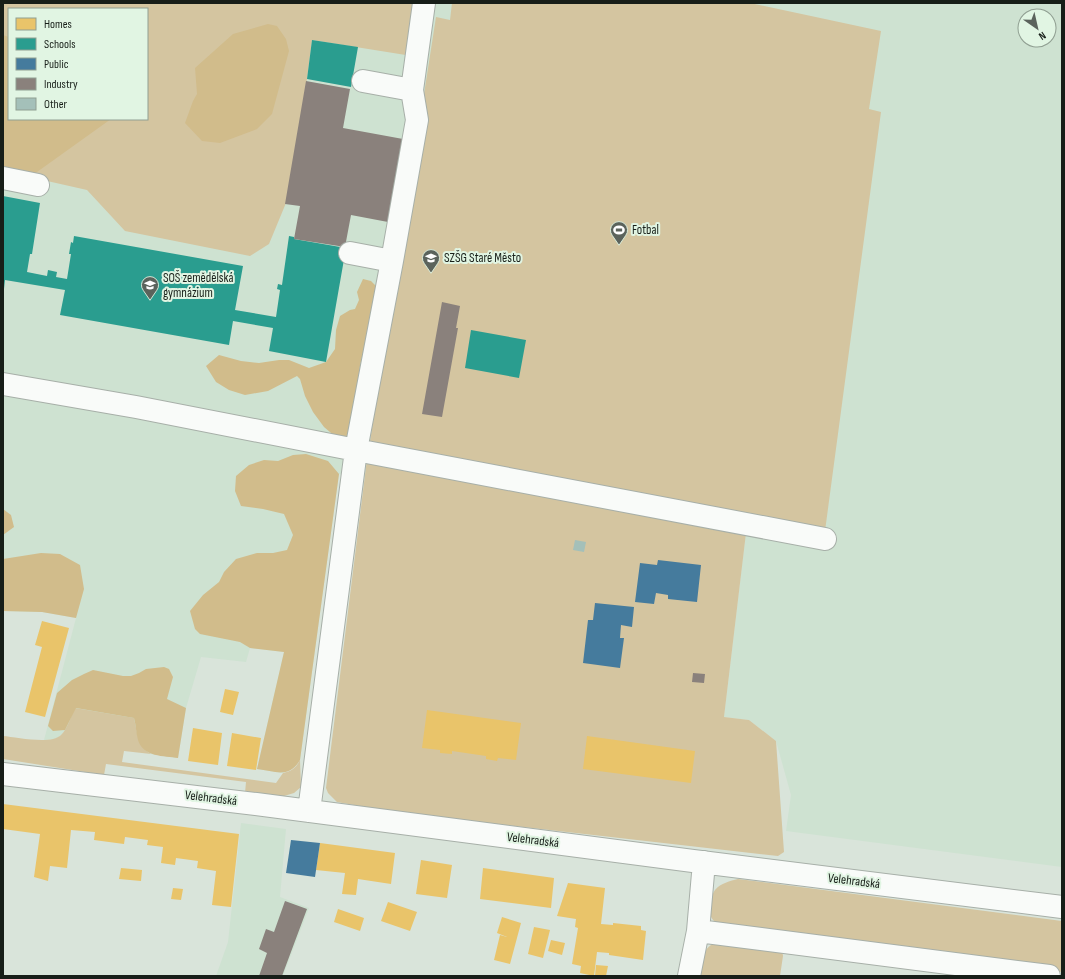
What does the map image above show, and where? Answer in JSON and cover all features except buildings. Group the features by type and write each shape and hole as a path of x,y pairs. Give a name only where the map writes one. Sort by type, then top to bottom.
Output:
{"street":[{"path":"309,811 356,450 417,120 412,90 424,3"},
{"path":"364,81 412,90"},
{"path":"3,178 38,185"},
{"path":"350,253 392,261"},
{"path":"3,384 136,407 825,539"},
{"name":"Velehradská","path":"3,774 309,811 1062,907"},
{"path":"689,976 698,932 704,862"},
{"path":"698,932 1049,976"}],"shaded area":[{"name":"SZŠG Staré Město","path":"3,3 1062,3 1062,867 786,831 791,795 776,741 749,720 724,717 746,532 367,467 365,477 339,474 300,760 283,773 257,769 284,652 250,648 246,662 201,657 186,708 178,758 151,754 65,730 55,739 44,740 76,618 42,612 3,611"},
{"path":"3,3 420,3 412,56 312,40 307,79 286,203 269,244 250,256 125,231 87,190 3,171"},
{"path":"452,3 750,3 881,31 869,109 881,112 823,546 746,533 724,717 749,720 776,741 784,852 778,856 400,813 337,802 328,793 326,788 366,467 436,17 450,20"},
{"path":"268,24 277,26 286,39 289,51 272,114 257,129 220,143 202,141 185,123 197,94 195,68 233,34"},
{"path":"3,35 8,37 8,120 110,120 30,177 3,171"},
{"path":"363,279 371,281 376,286 348,437 337,438 324,427 313,412 305,396 300,379 297,376 268,391 245,395 229,390 216,382 206,366 219,355 241,361 259,363 289,360 309,368 326,362 335,349 336,330 340,316 350,310 355,309 359,300 357,292"},
{"path":"306,454 328,461 339,474 300,760 291,770 286,772 276,772 257,769 284,652 250,648 240,642 200,634 195,629 190,611 203,595 219,582 224,572 236,559 257,553 273,553 287,550 293,535 284,514 241,506 235,491 236,476 249,465 264,460 278,461 293,455"},
{"path":"3,509 11,515 14,527 3,535"},
{"path":"41,553 60,554 80,565 84,589 76,618 42,612 3,611 3,559"},
{"path":"164,667 169,669 173,677 167,699 186,708 178,758 155,755 144,750 138,740 134,718 76,708 65,730 53,731 48,726 57,693 72,680 93,670 123,676 131,676 146,669"},
{"path":"75,708 134,718 137,734 141,743 143,747 151,754 124,751 122,762 276,783 283,773 293,769 300,760 301,787 294,793 284,796 245,793 246,782 106,764 104,775 3,759 3,736 42,740 56,738 66,729"},
{"path":"241,823 286,829 280,897 309,908 283,976 216,976 228,942"},
{"path":"738,879 1062,921 1062,972 834,944 719,925 712,919 710,913 713,894 720,886"},
{"path":"717,942 782,950 783,956 780,976 699,976 705,951"}],"place":[{"name":"Fotbal","path":"619,245"},
{"name":"SZŠG Staré Město","path":"431,273"},
{"name":"SOŠ zemědělská gymnázium","path":"150,300"}]}
